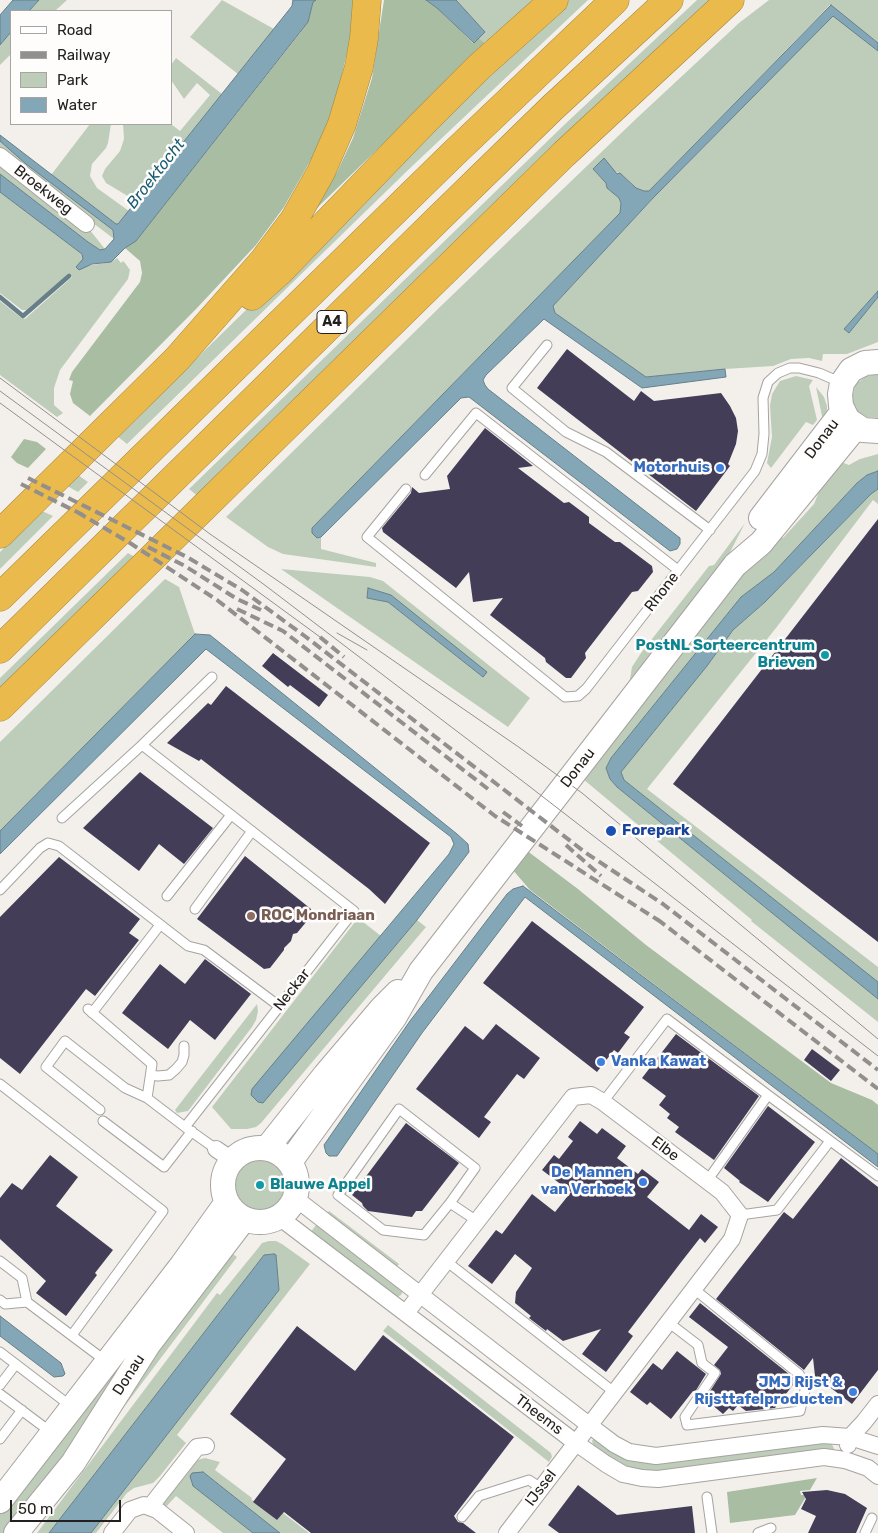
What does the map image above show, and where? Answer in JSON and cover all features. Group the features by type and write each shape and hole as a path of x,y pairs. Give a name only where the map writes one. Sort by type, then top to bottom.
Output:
{"highway":[{"path":"0,534 177,359 264,260 294,220 321,172 342,124 359,67 364,38 367,0"},
{"path":"177,359 280,271 479,67 554,0"},
{"name":"A4","path":"0,598 452,154 615,0"},
{"name":"A4","path":"0,648 552,108 669,0"},
{"path":"0,707 564,154 730,0"}],"main road":[{"path":"859,423 840,400 842,383 856,367 870,362 878,362"},
{"name":"Donau","path":"290,1162 394,1018 421,971 735,565 748,536 859,423"},
{"name":"Donau","path":"267,1148 382,1008 421,971"},
{"path":"267,1148 280,1153 290,1162 295,1170 298,1189 289,1209 279,1218 262,1222 244,1219 231,1209 226,1202 223,1187 225,1173 224,1155 267,1148"},
{"name":"Donau","path":"0,1501 182,1265 226,1202"},
{"name":"Donau","path":"16,1533 73,1462 148,1345 244,1219"}],"street":[{"name":"Broekweg","path":"0,156 86,224"},
{"name":"Elbe","path":"406,1313 573,1098 591,1095 603,1102 722,1192 740,1215"},
{"name":"Theems","path":"295,1198 589,1425 614,1444 629,1452 656,1456 823,1435 850,1437 878,1446"},
{"path":"576,1443 732,1239 740,1215"},
{"name":"Theems","path":"279,1218 576,1443 623,1474 642,1478 674,1477 824,1457 845,1460 868,1468 878,1476"},
{"path":"845,1460 850,1437 878,1404"},
{"name":"IJssel","path":"507,1533 576,1443"},
{"path":"150,1507 197,1447 206,1446"},
{"path":"112,1533 130,1510 144,1505 157,1510 186,1533"}],"lane":[{"path":"547,345 512,388 566,432 606,452 710,530"},
{"name":"Rhone","path":"406,489 366,537 565,697 578,696 586,689 755,470 762,454 764,392 772,378 784,370 799,368 819,373 842,383"},
{"path":"425,475 476,413 678,570"},
{"path":"62,818 142,745 212,677"},
{"name":"Neckar","path":"103,1121 164,1167 188,1129 279,1006 354,911 142,745"},
{"path":"167,896 231,815"},
{"path":"195,909 252,831"},
{"path":"0,890 40,848 48,844 59,846 188,946 204,950 279,1006"},
{"path":"147,1098 152,1064 90,1011 160,925"},
{"path":"603,1102 668,1018 878,1176"},
{"path":"100,1110 46,1067 65,1041 125,1088 147,1098 224,1155"},
{"path":"150,1075 169,1075 182,1062 184,1046"},
{"path":"0,1084 162,1211 72,1335"},
{"path":"707,1181 768,1095"},
{"path":"400,1109 475,1168 450,1203 424,1235 383,1230 338,1196 400,1109"},
{"path":"740,1215 777,1210 830,1141"},
{"path":"450,1203 477,1222"},
{"path":"0,1261 22,1278 27,1302"},
{"path":"446,1261 614,1392"},
{"path":"668,1322 698,1345 702,1362 715,1373 685,1417 688,1425 800,1410 806,1386 799,1374 694,1289"},
{"path":"0,1300 5,1304 27,1302 107,1362"},
{"path":"0,1352 72,1407"},
{"path":"0,1385 16,1364"},
{"path":"0,1394 52,1433"},
{"path":"0,1439 22,1410"},
{"path":"462,1517 478,1496 529,1480 541,1488"},
{"path":"707,1496 712,1533"},
{"path":"865,1533 872,1518"},
{"path":"758,1533 771,1528"}],"green space":[{"path":"39,0 67,0 56,10 30,10"},
{"path":"222,0 274,29 238,74 190,37"},
{"path":"316,0 354,0 350,40 339,87 329,120 313,156 284,207 256,245 196,309 90,416 73,403 70,394 73,381 69,380 72,372 140,282 142,273 140,261 125,248 136,241 300,33 308,22 313,2"},
{"path":"384,0 426,0 437,8 473,43 479,38 486,44 306,220 337,172 353,138 372,78"},
{"path":"456,0 533,0 486,44 479,38 485,32"},
{"path":"568,0 588,0 406,172 127,444 117,436 372,187"},
{"path":"697,0 718,0 200,498 189,489 563,126"},
{"path":"769,0 878,0 878,43 830,5 649,191 636,188 620,173 593,169 606,183 607,188 619,198 621,203 620,213 312,528 317,538 321,537 321,549 376,563 376,567 283,554 268,547 226,517 443,304 638,117 739,23"},
{"path":"833,15 878,51 878,291 844,329 849,333 878,297 878,342 847,354 823,354 822,361 809,358 791,359 773,366 646,377 555,313 553,306 654,197"},
{"path":"10,33 10,55 0,65 0,45"},
{"path":"176,58 222,94 136,201 106,183 102,176 105,169 120,151 124,139 123,125 172,125 180,131 210,95 197,83 184,99 172,81 172,64"},
{"path":"89,125 111,125 106,148 92,164 90,176 97,188 129,211 116,224 51,175"},
{"path":"0,141 113,230 114,239 0,152"},
{"path":"0,160 89,229 105,249 100,250 88,242 0,174"},
{"path":"0,192 82,254 86,266 111,262 117,258 121,263 123,261 130,270 128,279 60,370 54,388 54,405 63,413 57,417 0,375 0,301 25,319 72,277 69,274 26,310 22,310 0,293"},
{"path":"872,375 878,375 878,418 867,417 858,412 852,397 858,382"},
{"path":"796,376 813,380 809,386 817,420 813,425 806,422 771,468 767,463 772,437 770,406 772,394 780,381"},
{"path":"816,387 824,397 827,406 823,421"},
{"path":"24,439 37,442 46,449 28,468 17,463 11,457"},
{"path":"878,454 878,471 867,475 857,483 774,572 741,597 611,758 606,768 610,779 617,787 878,999 878,1022 751,921 583,779 746,568 780,536 783,538 814,504 820,489 841,462 849,465 860,459"},
{"path":"78,475 88,482 78,492 67,486"},
{"path":"878,489 878,504 873,500 776,628 647,789 878,967 878,982 624,780 621,772 707,666 733,630 765,602"},
{"path":"42,511 53,516 0,569 0,552"},
{"path":"745,523 725,562 629,685 632,667 641,653 709,566 714,565"},
{"path":"128,553 138,559 0,696 0,678"},
{"path":"281,569 370,577 383,581 530,698 508,727","holes":["368,588 391,595 483,677 388,602 367,598"]},
{"path":"165,579 179,587 195,634 0,831 0,742"},
{"path":"526,850 578,889 646,945 831,1083 872,1100 878,1105 878,1154 530,890 512,869"},
{"path":"358,918 381,936 347,977 263,1102 417,920 426,927 261,1123 256,1127 247,1129 231,1129 212,1107"},
{"path":"257,1004 258,1011 252,1027 188,1111 177,1113 175,1110"},
{"path":"260,1160 269,1162 280,1171 285,1185 283,1194 274,1205 260,1210 251,1208 240,1199 235,1185 237,1176 246,1165"},
{"path":"329,1211 399,1264 396,1268 326,1215"},
{"path":"319,1221 403,1291 401,1295 397,1297 392,1295 310,1233"},
{"path":"209,1235 83,1431 5,1533 0,1533 0,1514 117,1362"},
{"path":"276,1241 282,1244 310,1264 177,1435 186,1443 160,1476 153,1483 134,1488 127,1493 96,1533 91,1533 279,1290 276,1256 274,1254 264,1255 49,1533 37,1533 217,1293 220,1295 262,1243"},
{"path":"227,1250 237,1257 29,1533"},
{"path":"388,1325 551,1453 552,1457 549,1462 383,1331"},
{"path":"594,1438 623,1455 825,1440 832,1444 834,1449 828,1453 658,1474 617,1466 594,1449 592,1441"},
{"path":"205,1458 220,1462 215,1470 277,1520 283,1513 309,1533 280,1533 203,1472 193,1486 253,1533 223,1533 176,1496 165,1508 163,1502 197,1460"},
{"path":"817,1478 810,1490 800,1491 801,1495 807,1495 795,1515 730,1523 727,1492"}],"water":[{"path":"13,0 39,0 30,10 10,10 10,33 0,45 0,15"},
{"path":"293,0 316,0 313,2 308,22 136,241 125,248 111,262 92,264 79,270 76,267 83,259 82,254 0,192 0,174 88,242 100,250 105,249 114,239 113,230 26,164 0,141 0,135 118,224 292,6"},
{"path":"426,0 456,0 485,32 474,43"},
{"path":"831,5 878,43 878,51 833,16 654,197 553,306 555,313 646,377 725,369 726,377 642,388 544,319 483,380 488,389 680,538 680,544 677,549 670,551 469,397 461,398 321,537 317,538 312,533 312,528 620,213 621,203 619,198 607,188 606,183 593,169 604,158 617,174 620,173 636,188 649,191"},
{"path":"878,291 878,297 849,333 844,329"},
{"path":"878,471 878,489 765,602 733,630 707,666 621,772 624,780 878,982 878,999 617,787 610,779 606,768 611,758 741,597 774,572 857,483 867,475"},
{"path":"368,588 391,595 487,672 483,677 388,602 367,598"},
{"path":"195,634 210,635 468,844 469,852 417,920 263,1103 258,1102 251,1095 252,1089 449,854 454,844 451,837 206,649 0,854 0,831"},
{"path":"523,886 878,1154 878,1167 525,897 422,1033 337,1156 329,1156 324,1145 410,1021 507,894 513,889"},
{"path":"264,1255 276,1255 279,1290 91,1533 49,1533"},
{"path":"0,1316 61,1363 65,1374 54,1377 0,1336"},
{"path":"203,1472 280,1533 253,1533 193,1486 190,1476 192,1473"}],"building":[{"path":"567,349 634,401 641,391 654,401 721,393 736,418 738,431 736,444 728,464 730,466 696,511 537,388"},
{"path":"485,428 533,466 518,468 564,503 569,502 589,517 589,523 615,542 620,542 652,566 653,572 638,591 632,592 585,653 586,658 571,678 566,678 546,662 545,658 490,615 503,598 473,602 469,572 456,588 383,532 382,528 411,493 412,487 419,493 450,489 447,476"},
{"name":"PostNL Sorteercentrum Brieven","path":"878,519 878,942 673,784"},
{"path":"273,653 328,695 319,707 290,685 288,687 262,666"},
{"path":"226,686 430,843 385,904 369,889 201,759 199,761 167,743 208,703 211,705"},
{"path":"140,772 213,828 184,864 159,844 139,871 83,828"},
{"path":"245,856 311,909 312,915 297,933 293,934 291,941 270,968 264,969 197,919"},
{"path":"59,857 140,919 129,933 139,940 95,996 86,989 20,1074 0,1058 0,917"},
{"path":"532,921 644,1007 624,1033 630,1037 618,1053 614,1050 597,1072 483,983"},
{"path":"205,959 251,994 215,1040 190,1020 168,1049 122,1013 160,964 185,984"},
{"path":"496,1024 540,1058 524,1079 517,1074 484,1117 491,1122 479,1138 416,1089 465,1026 483,1040"},
{"path":"676,1034 759,1096 714,1160 675,1132 679,1127 667,1118 670,1114 659,1105 666,1096 642,1078"},
{"path":"812,1049 840,1070 831,1081 804,1060"},
{"path":"768,1106 815,1142 768,1202 739,1182 724,1168"},
{"path":"580,1121 597,1134 602,1128 626,1146 617,1158 638,1174 642,1169 659,1182 647,1197 689,1230 701,1214 718,1227 705,1243 700,1238 682,1261 628,1332 633,1336 606,1372 582,1354 601,1329 563,1341 529,1318 531,1316 515,1303 516,1292 532,1268 515,1254 492,1284 468,1266 496,1230 502,1234 532,1194 555,1212 571,1192 542,1170 554,1155 559,1159 573,1141 568,1137"},
{"path":"406,1123 459,1163 422,1211 416,1211 412,1217 368,1211 352,1195"},
{"path":"50,1155 78,1177 56,1206 113,1250 66,1316 36,1293 46,1281 0,1239 0,1198 12,1183 22,1190"},
{"path":"841,1158 878,1187 878,1370 852,1404 815,1376 813,1358 804,1370 716,1299 784,1212 793,1219"},
{"path":"700,1303 794,1378 796,1381 775,1408 746,1411 738,1405 733,1411 729,1408 723,1414 705,1399 721,1374 720,1370 714,1365 728,1347 689,1317"},
{"path":"297,1326 355,1371 383,1335 514,1437 454,1516 458,1522 463,1523 476,1533 311,1533 284,1512 277,1520 253,1502 286,1459 230,1414"},
{"path":"677,1351 706,1374 695,1392 693,1391 671,1419 650,1402 647,1405 630,1392 653,1363 662,1370"},
{"path":"578,1485 617,1515 692,1506 695,1533 559,1533 548,1525"},
{"path":"827,1490 845,1494 867,1508 856,1533 808,1533 816,1516 801,1509 806,1499 802,1492"}],"waterway":[{"path":"0,297 23,316 69,276"}],"tram line":[{"path":"0,378 210,534 520,748 582,793 878,1039"},
{"path":"0,391 266,586 525,783 878,1056"},
{"path":"0,403 320,637"},
{"path":"337,633 367,650"}],"railway":[{"path":"28,478 187,557 242,590 306,637 586,853 663,904 878,1070"},
{"path":"21,484 83,515"},
{"path":"77,512 130,543 217,600 495,816 661,922"},
{"path":"148,547 185,566 237,599 261,610"},
{"path":"237,609 283,631 488,789"},
{"path":"320,637 344,657"},
{"path":"503,812 522,826"},
{"path":"566,845 601,876"},
{"path":"657,919 878,1089"}],"place":[{"name":"Motorhuis","path":"720,468"},
{"name":"PostNL Sorteercentrum Brieven","path":"825,655"},
{"name":"Forepark","path":"611,831"},
{"name":"ROC Mondriaan","path":"251,916"},
{"name":"Vanka Kawat","path":"601,1062"},
{"name":"De Mannen van Verhoek","path":"643,1182"},
{"name":"Blauwe Appel","path":"260,1185"},
{"name":"JMJ Rijst & Rijsttafelproducten","path":"853,1392"}],"water label":[{"name":"Broektocht","path":"156,174"}]}
